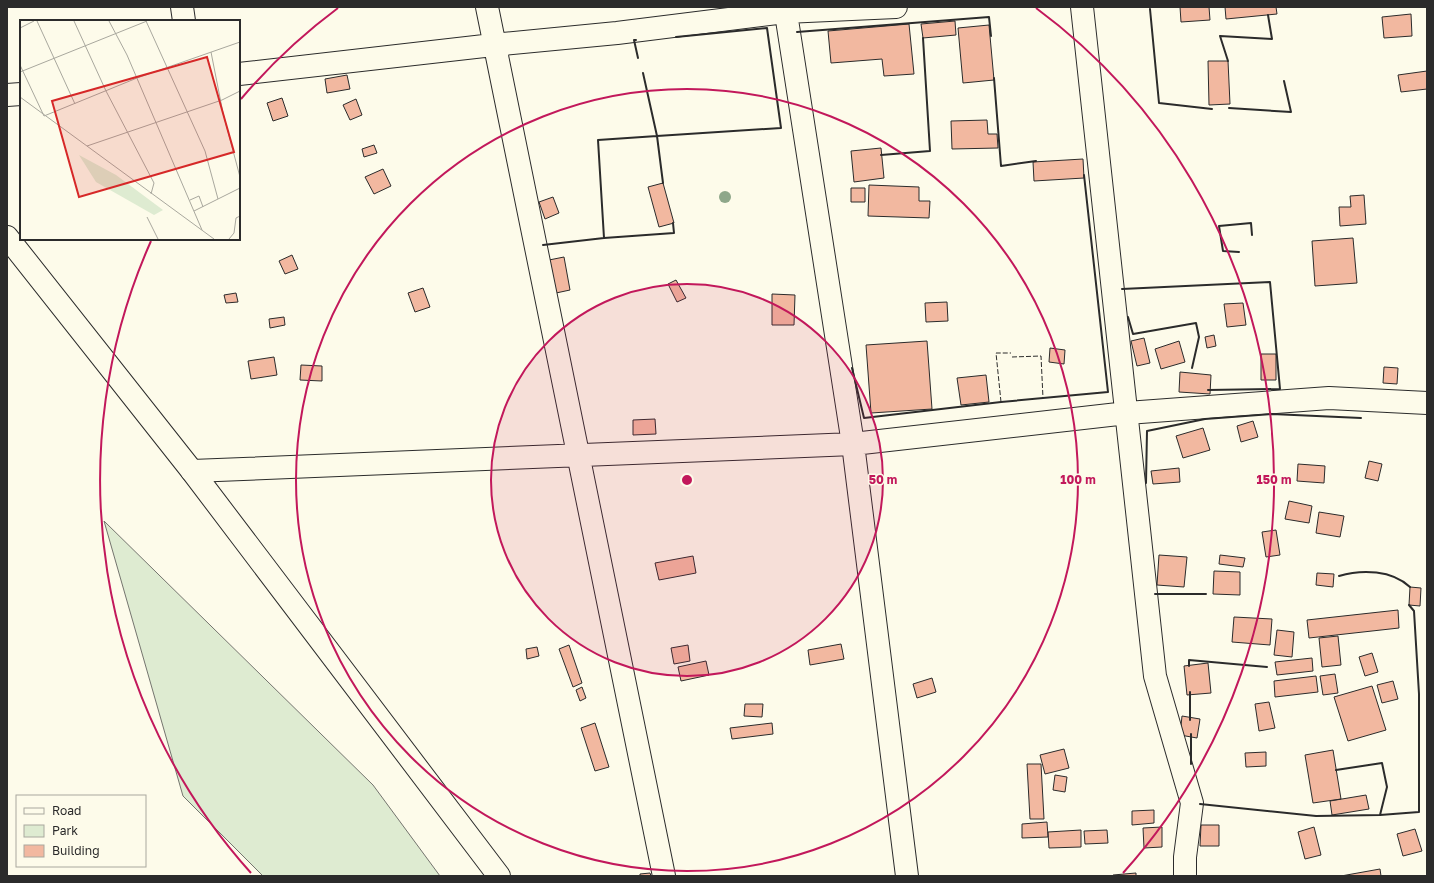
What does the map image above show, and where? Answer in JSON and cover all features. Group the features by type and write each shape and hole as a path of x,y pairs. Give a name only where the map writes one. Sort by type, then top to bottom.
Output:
{"street":[{"path":"182,7 184,20"},
{"path":"487,7 493,45 664,876"},
{"path":"240,74 493,45 617,33 785,10 896,7"},
{"path":"1082,7 1155,676 1192,803 1185,857 1185,876"},
{"path":"785,10 853,444 906,876"},
{"path":"7,95 20,94"},
{"path":"7,237 192,471 499,876"},
{"path":"192,471 853,444 1127,413 1329,398 1427,403"}],"green space":[{"path":"104,521 373,785 440,876 263,876 183,796"}],"building":[{"path":"1180,7 1209,7 1210,20 1181,22"},
{"path":"1225,7 1276,7 1277,14 1226,19"},
{"path":"1411,14 1412,36 1384,38 1382,17"},
{"path":"955,21 956,35 923,38 921,24"},
{"path":"909,24 914,74 884,76 882,59 831,63 828,31"},
{"path":"989,25 994,80 963,83 958,28"},
{"path":"1208,61 1228,61 1230,104 1209,105"},
{"path":"1427,71 1427,89 1401,92 1398,75"},
{"path":"347,75 350,89 327,93 325,79"},
{"path":"282,98 288,116 273,121 267,103"},
{"path":"356,99 362,115 350,120 343,105"},
{"path":"987,120 988,134 997,134 998,148 952,149 951,121"},
{"path":"374,145 377,153 364,157 362,149"},
{"path":"881,148 884,178 854,182 851,151"},
{"path":"1083,159 1084,178 1034,181 1033,162"},
{"path":"383,169 391,186 374,194 365,177"},
{"path":"663,183 674,223 659,227 648,187"},
{"path":"869,185 919,187 919,201 930,201 929,218 868,216"},
{"path":"851,188 865,188 865,202 851,202"},
{"path":"1364,195 1366,224 1340,226 1339,207 1351,207 1350,196"},
{"path":"553,197 559,213 545,219 539,202"},
{"path":"1353,238 1357,283 1315,286 1312,241"},
{"path":"292,255 298,269 285,274 279,261"},
{"path":"564,257 570,290 556,293 549,260"},
{"path":"676,280 686,298 677,302 668,284"},
{"path":"423,288 430,307 415,312 408,293"},
{"path":"236,293 238,302 226,303 224,295"},
{"path":"772,294 795,295 794,325 772,325"},
{"path":"947,302 948,321 926,322 925,303"},
{"path":"1243,303 1246,325 1227,327 1224,304"},
{"path":"284,317 285,325 270,328 269,319"},
{"path":"1214,335 1216,346 1207,348 1205,337"},
{"path":"1144,338 1150,363 1137,366 1131,341"},
{"path":"927,341 932,409 871,413 866,345"},
{"path":"1179,341 1185,362 1161,369 1155,349"},
{"path":"1050,348 1065,350 1064,364 1049,362"},
{"path":"1261,354 1276,354 1276,380 1261,380"},
{"path":"274,357 277,375 251,379 248,361"},
{"path":"301,365 322,366 322,381 300,380"},
{"path":"1384,367 1398,368 1397,384 1383,383"},
{"path":"1180,372 1211,375 1210,394 1179,392"},
{"path":"986,375 989,402 961,405 957,378"},
{"path":"655,419 656,434 633,435 633,420"},
{"path":"1253,421 1258,437 1241,442 1237,426"},
{"path":"1203,428 1210,450 1183,458 1176,436"},
{"path":"1369,461 1382,464 1378,481 1365,478"},
{"path":"1298,464 1325,466 1324,483 1297,481"},
{"path":"1179,468 1180,482 1153,484 1151,471"},
{"path":"1289,501 1312,506 1309,523 1285,519"},
{"path":"1319,512 1344,516 1340,537 1316,533"},
{"path":"1276,530 1280,555 1266,557 1262,532"},
{"path":"1159,555 1187,557 1184,587 1157,585"},
{"path":"1220,555 1245,558 1243,567 1219,564"},
{"path":"693,556 696,573 659,580 655,563"},
{"path":"1214,571 1240,572 1240,595 1213,594"},
{"path":"1317,573 1334,574 1333,587 1316,585"},
{"path":"1410,587 1421,588 1420,606 1409,605"},
{"path":"1398,610 1399,628 1309,638 1307,620"},
{"path":"1234,617 1272,619 1270,645 1232,642"},
{"path":"1277,630 1294,632 1292,657 1274,655"},
{"path":"1338,636 1341,665 1322,667 1319,638"},
{"path":"841,644 844,659 810,665 808,650"},
{"path":"569,645 582,683 573,687 559,649"},
{"path":"688,645 690,661 674,664 671,648"},
{"path":"537,647 539,656 527,659 526,649"},
{"path":"1372,653 1378,672 1365,676 1359,657"},
{"path":"1312,658 1313,671 1277,675 1275,662"},
{"path":"706,661 709,675 681,681 678,667"},
{"path":"1208,663 1211,693 1187,695 1184,666"},
{"path":"1335,674 1338,693 1323,695 1320,676"},
{"path":"1316,676 1318,692 1275,697 1274,681"},
{"path":"932,678 936,692 917,698 913,684"},
{"path":"1393,681 1398,699 1382,703 1377,685"},
{"path":"1372,686 1386,730 1348,741 1334,697"},
{"path":"582,687 586,698 580,701 576,690"},
{"path":"1269,702 1275,728 1259,731 1255,704"},
{"path":"745,704 763,704 762,717 744,716"},
{"path":"1182,716 1200,719 1197,738 1180,735"},
{"path":"595,723 609,767 595,771 581,728"},
{"path":"772,723 773,734 732,739 730,728"},
{"path":"1064,749 1069,768 1045,774 1040,755"},
{"path":"1333,750 1341,799 1313,803 1305,755"},
{"path":"1266,752 1266,766 1246,767 1245,753"},
{"path":"1027,764 1041,764 1044,819 1030,819"},
{"path":"1055,775 1067,777 1065,792 1053,790"},
{"path":"1366,795 1369,809 1332,815 1330,801"},
{"path":"1154,810 1154,823 1132,825 1132,811"},
{"path":"1047,822 1048,837 1022,838 1022,824"},
{"path":"1201,825 1219,825 1219,846 1200,846"},
{"path":"1162,827 1162,847 1144,848 1143,828"},
{"path":"1314,827 1321,855 1305,859 1298,832"},
{"path":"1415,829 1422,851 1403,856 1397,834"},
{"path":"1081,830 1081,847 1049,848 1048,832"},
{"path":"1107,830 1108,843 1085,844 1084,831"},
{"path":"1380,869 1381,876 1341,876"},
{"path":"650,873 651,876 640,876 640,874"},
{"path":"1136,873 1136,876 1113,876 1113,875"}],"fence":[{"path":"1001,402 996,353 1011,353"},
{"path":"1012,357 1041,356 1043,398"}],"wall":[{"path":"1150,9 1159,103 1212,109"},
{"path":"1228,61 1220,36 1272,39 1268,15"},
{"path":"797,32 989,17 991,36"},
{"path":"643,73 657,136 781,128 767,28 676,37"},
{"path":"881,155 930,151 923,38"},
{"path":"636,40 634,40 638,58"},
{"path":"994,78 1001,166 1036,161"},
{"path":"1229,108 1291,112 1284,81"},
{"path":"663,183 657,136 598,140 604,238 674,233 673,223"},
{"path":"852,368 864,418 1001,402 1108,392 1084,175"},
{"path":"1239,252 1223,251 1219,226 1251,223 1252,235"},
{"path":"543,245 604,238"},
{"path":"1122,289 1270,282 1280,389 1208,390"},
{"path":"1128,317 1133,334 1196,323 1199,337 1192,368"},
{"path":"1146,483 1147,431 1205,419 1272,414 1361,418"},
{"path":"1339,576 1357,572 1376,572 1395,577 1410,587"},
{"path":"1155,594 1206,594"},
{"path":"1200,804 1316,816 1380,815 1419,812 1419,694 1414,611 1409,605"},
{"path":"1189,666 1189,660 1267,667"},
{"path":"1190,692 1190,720"},
{"path":"1191,734 1191,764"},
{"path":"1336,770 1382,763 1387,787 1380,815"}]}
